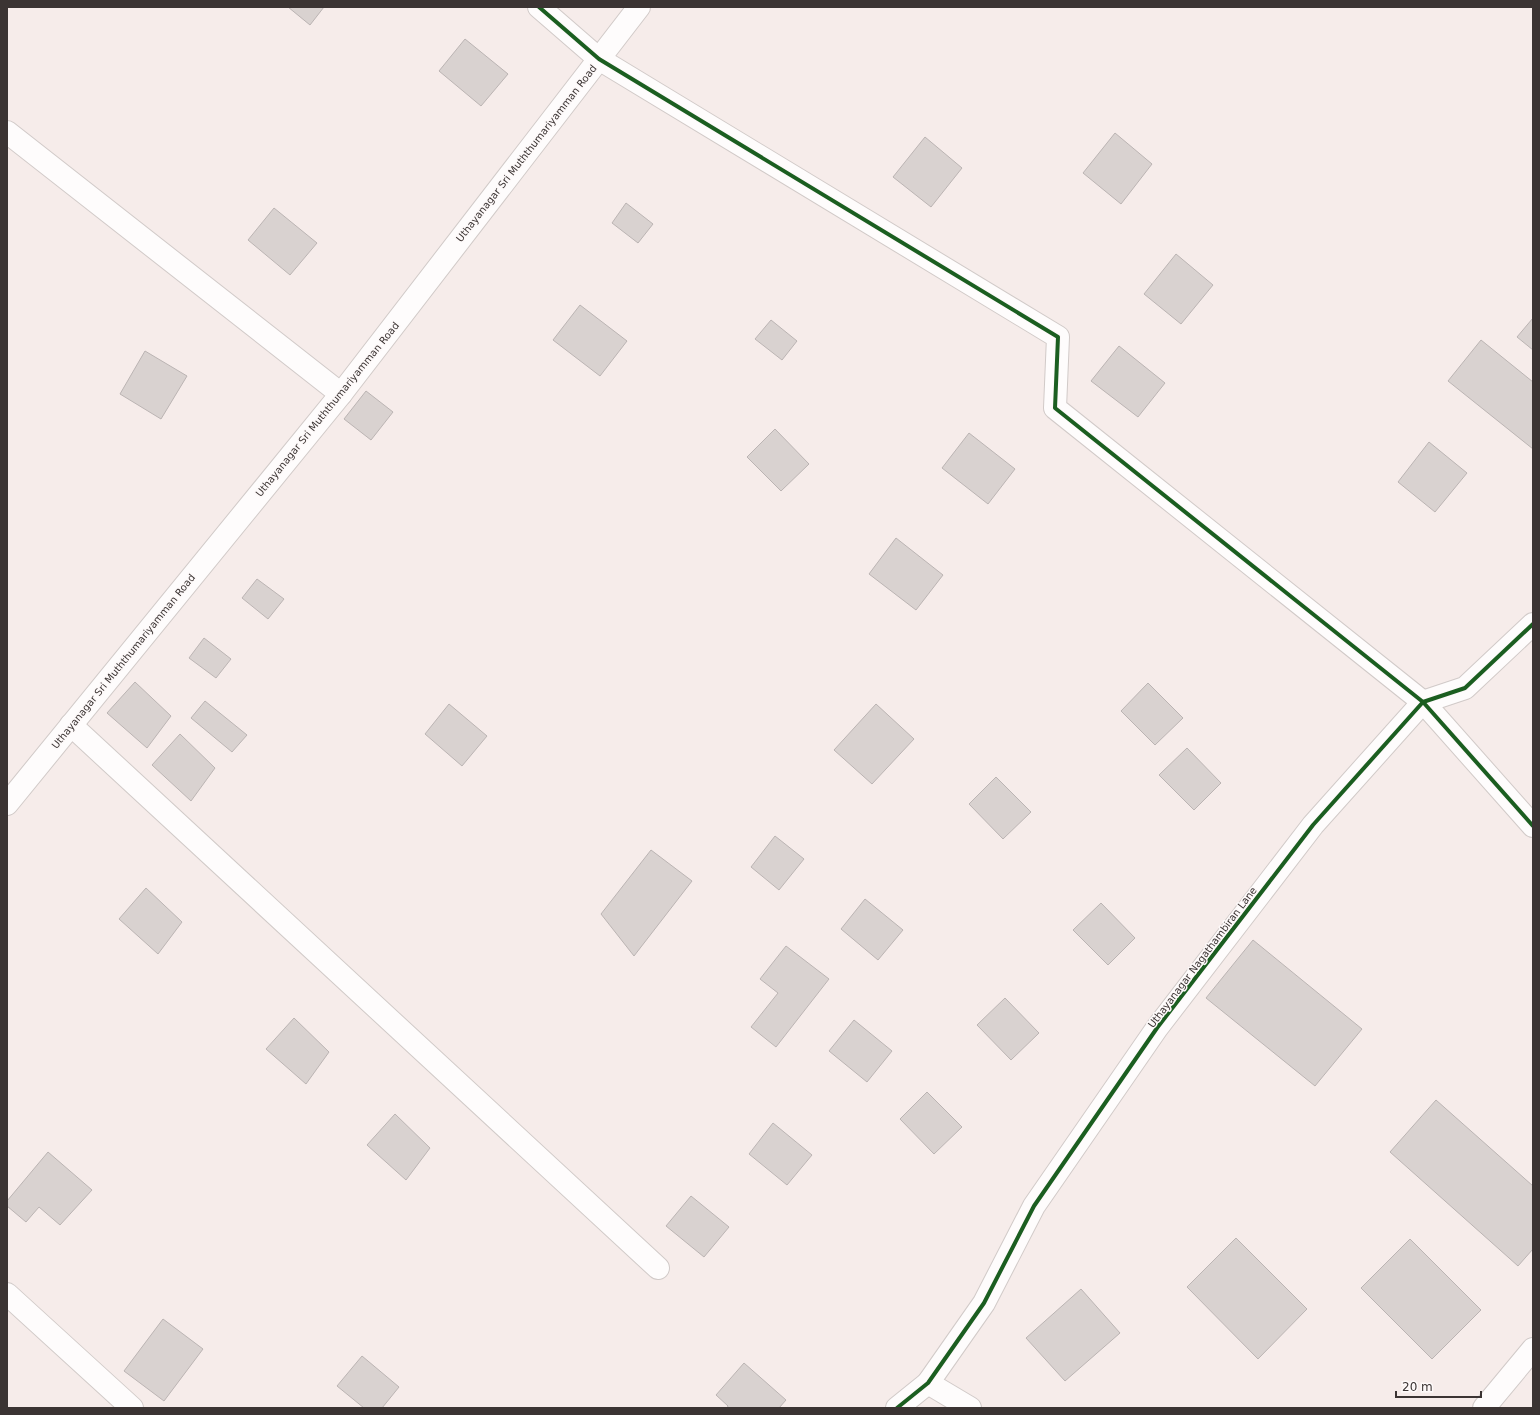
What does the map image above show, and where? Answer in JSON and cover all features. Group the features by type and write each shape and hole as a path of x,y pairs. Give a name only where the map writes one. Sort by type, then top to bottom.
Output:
{"street":[{"path":"539,7 599,59 1058,337 1055,408 1423,702 1533,826"},
{"name":"Uthayanagar Sri Muththumariyamman Road","path":"7,804 341,394 639,7"},
{"path":"7,132 341,394"},
{"name":"Uthayanagar Nagathambiran Lane","path":"897,1408 928,1383 984,1302 1034,1206 1157,1028 1313,825 1423,702 1465,688 1533,624"},
{"path":"72,724 658,1268"},
{"path":"7,1294 132,1408"},
{"path":"1484,1408 1533,1349"},
{"path":"928,1383 970,1408"}],"building":[{"path":"288,7 324,7 310,25"},
{"path":"465,39 508,74 481,106 439,71"},
{"path":"1115,133 1152,164 1121,204 1083,173"},
{"path":"925,137 962,168 931,207 893,177"},
{"path":"626,203 653,224 638,243 612,223"},
{"path":"274,208 317,243 290,275 248,240"},
{"path":"1176,254 1213,285 1181,324 1144,294"},
{"path":"580,305 627,341 600,376 553,340"},
{"path":"1533,318 1533,350 1517,337"},
{"path":"771,320 797,341 782,360 755,339"},
{"path":"1481,340 1533,382 1533,449 1448,381"},
{"path":"1119,346 1165,383 1138,417 1091,381"},
{"path":"145,351 187,376 161,419 120,394"},
{"path":"366,391 393,412 371,440 344,419"},
{"path":"775,429 809,464 781,491 747,457"},
{"path":"969,433 1015,469 988,504 942,468"},
{"path":"1429,442 1467,473 1435,512 1398,482"},
{"path":"896,538 943,575 916,610 869,574"},
{"path":"257,579 284,599 268,619 242,598"},
{"path":"204,638 231,659 216,678 189,658"},
{"path":"135,682 171,716 147,748 107,713"},
{"path":"1148,683 1183,718 1155,745 1121,711"},
{"path":"205,701 247,735 232,752 191,718"},
{"path":"449,704 487,736 462,766 425,734"},
{"path":"876,704 914,739 872,784 834,750"},
{"path":"180,734 215,768 191,801 152,765"},
{"path":"1187,748 1221,783 1194,810 1159,775"},
{"path":"996,777 1031,812 1003,839 969,804"},
{"path":"775,836 804,859 779,890 751,867"},
{"path":"651,850 692,881 634,956 601,914"},
{"path":"146,888 182,922 158,954 119,919"},
{"path":"865,899 903,930 878,960 841,929"},
{"path":"1101,903 1135,938 1108,965 1073,930"},
{"path":"1253,940 1362,1029 1315,1086 1206,998"},
{"path":"786,946 829,979 776,1047 751,1027 778,993 760,979"},
{"path":"1005,998 1039,1033 1011,1060 977,1025"},
{"path":"294,1018 329,1052 306,1084 266,1049"},
{"path":"854,1020 892,1051 867,1082 829,1051"},
{"path":"927,1092 962,1127 934,1154 900,1119"},
{"path":"1436,1100 1533,1186 1533,1249 1518,1266 1390,1152"},
{"path":"395,1114 430,1148 406,1180 367,1145"},
{"path":"773,1123 812,1155 787,1185 749,1154"},
{"path":"48,1152 92,1190 60,1225 39,1207 26,1222 7,1206 7,1201"},
{"path":"691,1196 729,1227 704,1257 666,1226"},
{"path":"1236,1238 1307,1309 1258,1359 1187,1287"},
{"path":"1410,1239 1481,1310 1432,1359 1361,1288"},
{"path":"1081,1289 1120,1333 1065,1381 1026,1338"},
{"path":"163,1319 203,1349 164,1401 124,1371"},
{"path":"362,1356 399,1387 382,1408 364,1408 337,1386"},
{"path":"744,1363 786,1400 779,1408 727,1408 728,1406 716,1395"}],"cycle path":[{"path":"539,7 599,59 1058,337 1055,408 1423,702 1533,826"},
{"path":"897,1408 928,1383 984,1303 1034,1206 1157,1028 1313,825 1423,702 1465,688 1533,624"}]}
